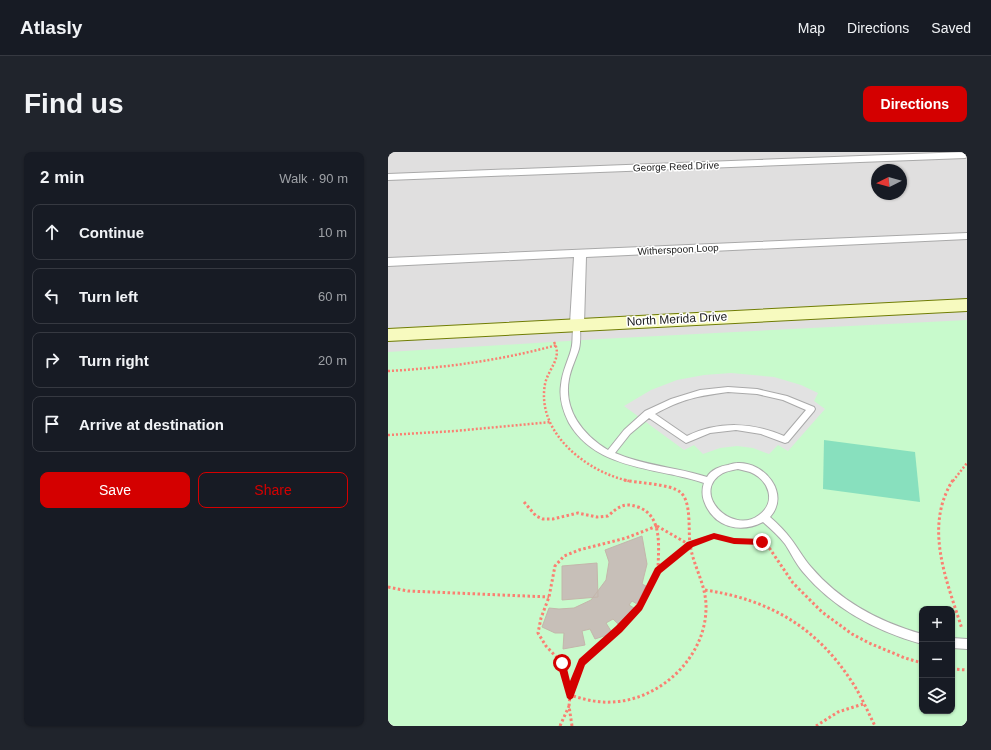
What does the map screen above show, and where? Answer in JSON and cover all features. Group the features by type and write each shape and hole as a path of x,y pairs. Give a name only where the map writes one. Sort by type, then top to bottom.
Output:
{"street":[{"name":"George Reed Drive","path":"388,177 964,155"},
{"name":"Witherspoon Loop","path":"388,262 967,236"},
{"path":"577,324 580,253"},
{"name":"North Merida Drive","path":"388,335 577,324 967,305"}],"lane":[{"path":"577,324 575,346 564,384 565,404 569,416 579,432 609,455 634,464 685,474 709,481"},
{"path":"609,455 626,432 648,413 686,396 709,391 733,390 769,394 793,401 811,409 785,440 758,430 735,427 712,429 686,440 648,413"},
{"path":"728,467 744,467 759,472 770,484 774,494 772,506 764,517 755,522 741,524 731,522 718,516 712,510 706,499 706,491 709,481 717,472 728,467"},
{"path":"764,517 786,538 793,552 808,572 841,601 882,625 919,638"},
{"path":"955,643 967,644"}],"path":[{"path":"553,340 557,345 557,358 547,378 545,386 546,403 551,422 558,436 569,449 593,468 625,480 676,488 682,492 690,525 690,545 705,590 706,616 698,644 685,665 666,683 642,696 616,702 600,702 570,695"},
{"path":"388,371 427,369 515,356 557,345"},
{"path":"388,434 454,431 551,422"},
{"path":"967,463 959,472 944,498 938,530 943,571 967,644"},
{"path":"524,502 530,506 533,514 539,518 551,519 559,519 579,513 592,516 608,516 620,506 630,505 640,507 650,512 657,526 658,571"},
{"path":"657,526 690,545"},
{"path":"570,695 562,663 546,646 538,633 541,618 549,597 555,566 564,556 579,550 626,538 657,526"},
{"path":"572,726 569,706 570,695 582,662 619,629 639,607 658,571 690,545 714,536 734,541 762,542 773,553 793,583 827,616 852,634 868,643 919,662"},
{"path":"388,587 408,590 549,597"},
{"path":"705,590 729,593 752,600 774,609 799,624 840,664 855,686 875,726"},
{"path":"955,669 967,670"},
{"path":"816,726 830,715 842,709 863,704"},
{"path":"560,726 569,706"}],"shaded area":[{"path":"388,152 967,152 967,726 388,726"},
{"path":"731,373 774,377 801,385 818,393 814,401 825,409 788,451 778,445 769,454 753,448 737,446 720,448 703,454 694,445 684,450 624,406 651,390 677,380 704,375"}],"green space":[{"path":"967,320 967,726 388,726 388,352 600,339"},
{"path":"824,440 915,452 920,502 823,489"}],"building":[{"path":"642,536 647,564 642,584 646,586 637,604 632,601 629,605 634,608 619,625 613,619 606,623 611,631 607,635 595,639 590,629 582,631 585,645 563,649 564,633 555,633 542,627 549,608 574,608 591,600 606,580 609,562 605,550"},
{"path":"597,563 598,597 562,600 562,566"}],"route":[{"path":"562,663 570,695 582,662 619,629 639,607 658,571 690,545 714,536 734,541 762,542"}]}
